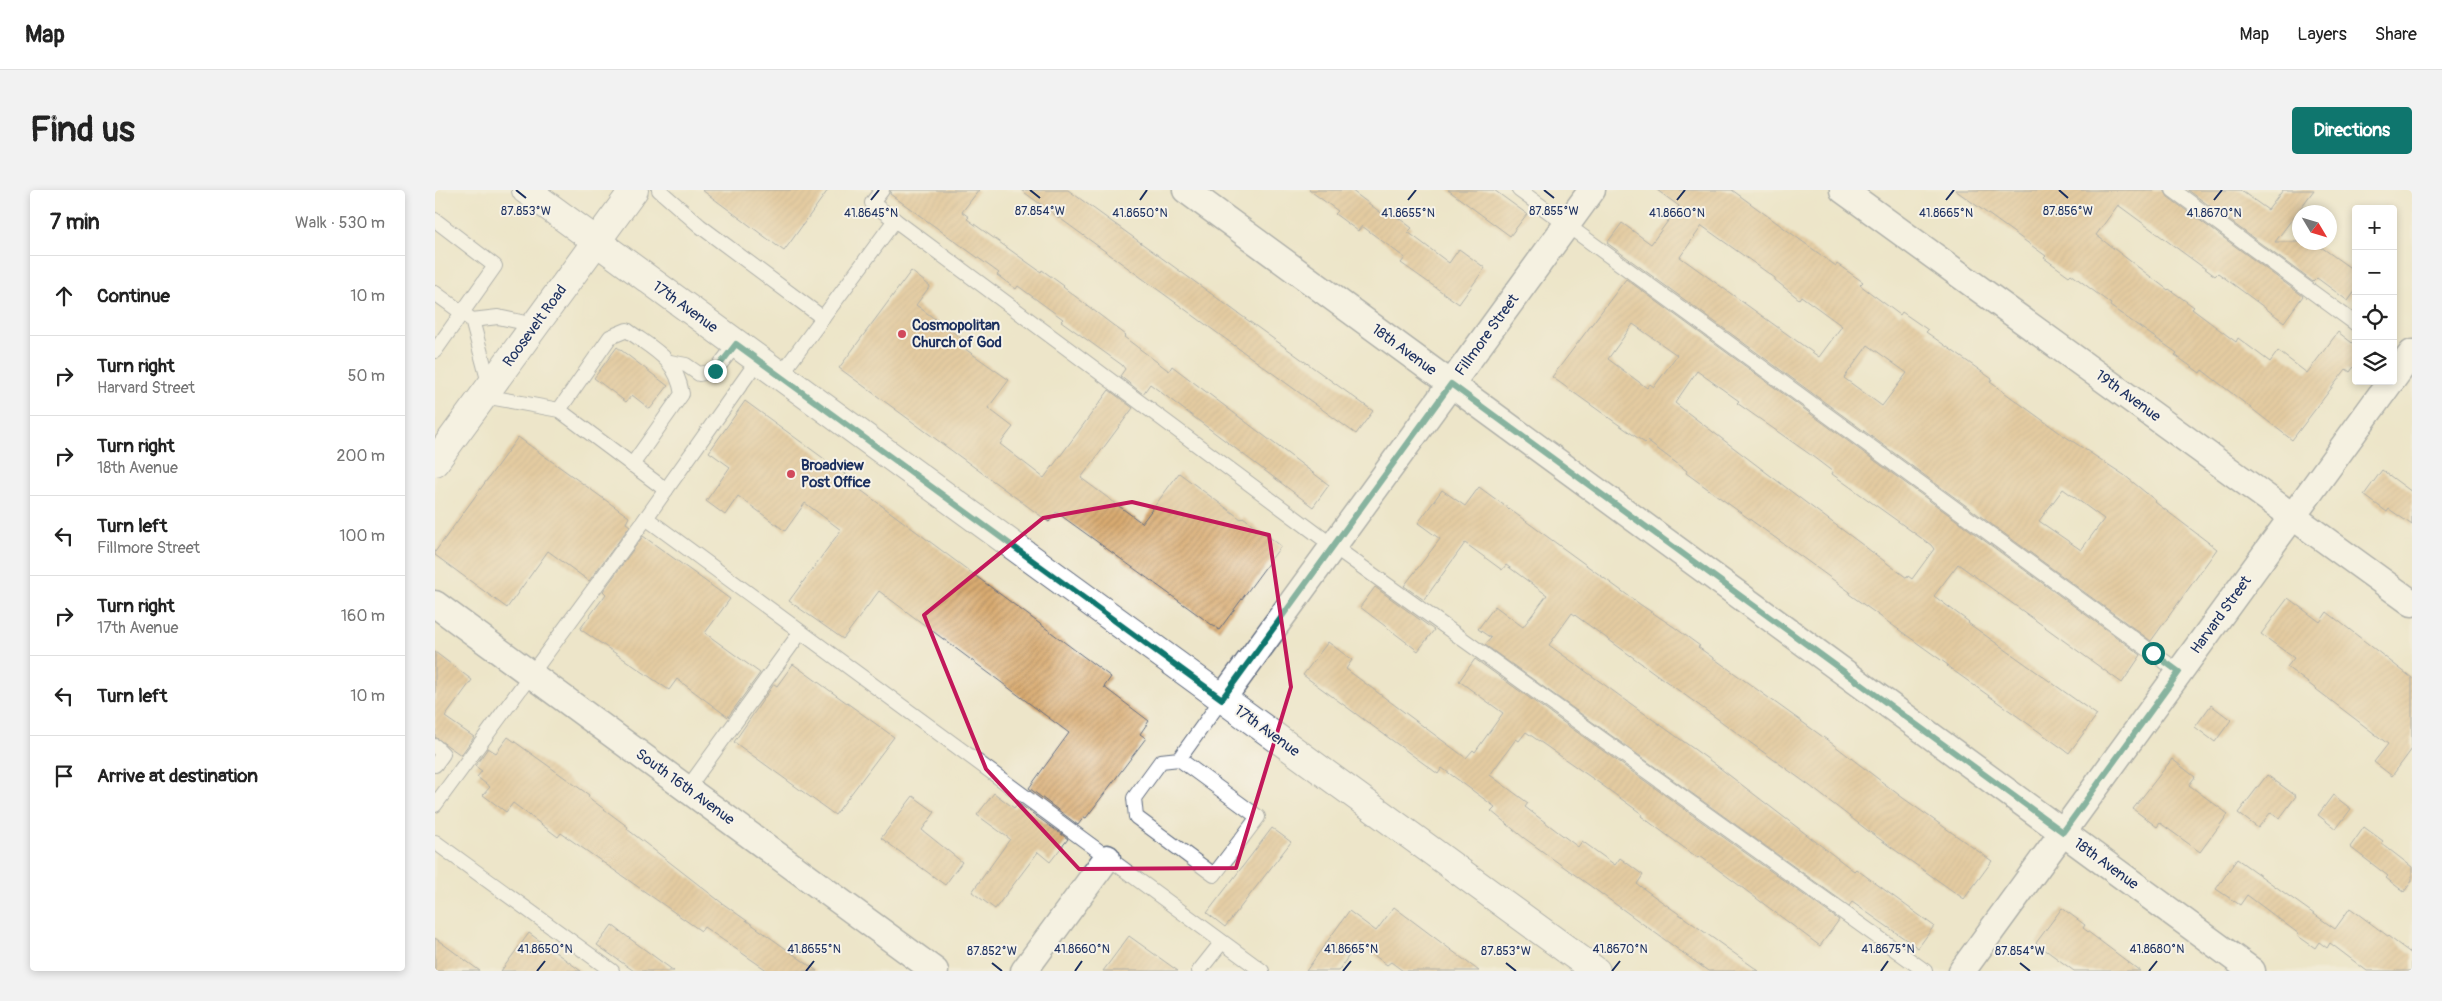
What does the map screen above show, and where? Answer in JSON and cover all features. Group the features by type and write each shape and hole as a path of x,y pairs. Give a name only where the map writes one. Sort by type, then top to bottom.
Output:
{"street":[{"name":"17th Avenue","path":"526,190 1596,971"},
{"name":"Roosevelt Road","path":"435,462 634,190"},
{"name":"18th Avenue","path":"1186,190 2252,971"},
{"name":"Fillmore Street","path":"1222,699 1592,190"},
{"name":"19th Avenue","path":"1843,190 2412,602"},
{"name":"Harvard Street","path":"1963,971 2293,516 2399,365"},
{"name":"South 16th Avenue","path":"435,604 935,971"},
{"path":"1024,971 1107,858"}],"lane":[{"path":"659,190 700,226 823,318"},
{"path":"882,190 872,203 1333,546 1925,971"},
{"path":"1519,190 2179,672"},
{"path":"2173,190 2352,321"},
{"path":"435,220 495,266 467,317 435,351"},
{"path":"780,376 895,220"},
{"path":"435,293 467,317 498,317 535,325"},
{"path":"467,317 487,392 559,410 665,490"},
{"path":"559,410 611,337 627,330 670,362 680,381 683,394 631,465"},
{"path":"670,362 686,365 699,374 715,371 736,344"},
{"path":"435,806 647,518 758,360"},
{"path":"647,518 800,633 1263,971"},
{"path":"687,789 800,633"},
{"path":"1179,759 1259,817 1215,875 1136,816 1133,798 1161,761 1179,759 1222,699"},
{"path":"435,746 443,754 435,766"},
{"path":"435,842 612,971"},
{"path":"1199,971 1222,942"}],"highlighted area":[{"path":"1132,502 1269,535 1291,687 1236,868 1079,869 986,769 924,615 1043,518"}],"building":[{"path":"702,190 828,190 784,251"},
{"path":"891,190 979,190 962,212 969,217 967,219 1041,272 1042,270 1064,286 1126,335 1124,337 1169,371 1172,366 1329,485 1313,507 1150,384 1143,394 1120,376 1125,369 1122,365 1061,321 1063,319 1018,286 1016,289 997,275 999,273 890,194"},
{"path":"1021,190 1068,190 1373,411 1356,434"},
{"path":"1309,190 1351,190 1384,215 1388,210 1412,228 1408,232 1449,263 1459,249 1485,268 1459,304 1401,263 1405,258 1362,226 1358,231 1335,214 1338,211"},
{"path":"1448,190 1494,190 1527,214 1510,236"},
{"path":"1657,190 1732,190 1836,266 1837,264 1863,282 1860,285 1900,315 1902,312 1928,330 1926,332 1992,379 1990,382 2063,435 2124,475 2155,502 2217,549 2151,641 1607,243 1622,223 1651,244 1679,206","holes":["1702,226 1775,278 1775,280 1799,299 1801,296 1842,326 1819,357 1680,257","1868,345 1907,373 1882,406 1844,378","2063,489 2104,519 2081,550 2039,521"]},
{"path":"1955,190 2164,190 2168,197 2303,296 2284,322 2218,273 2215,276 2118,205 2096,235 2168,290 2194,307 2192,309 2236,342 2238,338 2270,362 2278,351 2307,373 2338,332 2352,343 2352,369 2350,372 2346,369 2292,440 2202,370 2200,373 2175,355 2177,353 2110,306 2111,304 2071,274 2069,276 2044,258 2046,256"},
{"path":"2188,190 2240,190 2268,210 2283,190 2314,190 2303,205 2292,205 2292,219 2275,242 2292,242 2292,250 2325,250 2352,269 2352,296 2348,301 2317,278 2313,282"},
{"path":"911,271 930,286 916,305 965,341 961,346 1009,380 988,408 1013,427 1000,444 1044,478 1109,390 1133,408 1081,478 1142,523 1179,473 1281,546 1219,630 1056,512 1049,522 839,368"},
{"path":"1626,279 2141,655 2122,683 1958,564 1934,596 1968,623 2097,715 2069,753 1849,594 1850,592 1686,473 1687,471 1647,441 1645,443 1552,377","holes":["1633,324 1677,355 1654,387 1650,384 1647,388 1608,359","1697,371 1739,401 1737,403 1833,472 1832,474 1931,545 1934,549 1912,579 1908,576 1907,578 1675,403"]},
{"path":"617,347 668,386 650,409 632,395 626,402 594,378"},
{"path":"745,401 856,482 854,485 1111,677 1104,687 1149,721 1140,734 1146,738 1086,818 1084,817 1078,825 1029,788 1069,733 879,591 843,639 789,601 841,530 805,503 785,531 738,496 725,515 706,501 730,467 709,452"},
{"path":"518,437 629,517 626,523 630,526 589,581 548,551 507,608 435,555 435,552"},
{"path":"2382,470 2412,492 2412,525 2389,509 2387,512 2364,495"},
{"path":"1479,487 1674,627 1700,646 1698,647 1830,742 1903,798 1992,861 1964,899 1572,613 1549,645 1712,762 1854,871 1856,869 1934,926 1918,948 1852,902 1849,906 1485,645 1491,638 1478,629 1495,606 1523,627 1547,595 1506,565 1502,570 1465,543 1424,600 1404,586 1440,539 1418,523 1442,490 1465,506"},
{"path":"643,536 730,599 705,633 760,673 728,717 677,679 669,690 580,629 606,594 603,591"},
{"path":"1375,587 1434,630 1418,651 1360,607"},
{"path":"2288,598 2320,622 2327,612 2412,678 2412,749 2392,776 2374,762 2388,744 2287,667 2294,658 2261,634"},
{"path":"1328,642 1352,660 1346,669 1466,758 1473,750 1475,752 1503,713 1459,681 1475,659 1839,920 1820,946 1700,856 1698,858 1641,816 1642,814 1526,732 1519,741 1516,739 1490,775 1528,803 1525,807 1578,847 1582,841 1615,865 1620,858 1643,875 1637,884 1759,971 1708,971 1524,838 1491,811 1495,807 1442,768 1438,774 1303,675"},
{"path":"435,652 472,680 445,717 474,737 461,755 435,737"},
{"path":"793,664 894,737 835,815 734,742 774,684 777,686"},
{"path":"2211,705 2231,720 2215,742 2195,727"},
{"path":"508,737 589,795 588,797 628,827 627,829 722,903 817,971 768,971 704,927 701,931 561,833 558,837 513,803 506,812 483,795 490,787 477,777 482,771 475,766 488,748 496,753"},
{"path":"2172,759 2195,777 2189,785 2228,814 2200,852 2160,823 2157,827 2133,809"},
{"path":"2267,775 2296,796 2280,818 2271,812 2258,828 2238,813"},
{"path":"994,793 1014,808 1018,803 1068,839 1050,862 1038,852 995,909 972,892 1010,839 977,815"},
{"path":"2333,795 2351,809 2336,829 2318,815"},
{"path":"913,796 935,812 922,830 962,862 945,885 881,838"},
{"path":"2364,827 2412,867 2412,881 2404,892 2386,878 2388,876 2350,847"},
{"path":"1272,828 1291,842 1225,927 1207,913"},
{"path":"2237,859 2335,929 2350,908 2412,954 2412,971 2367,971 2330,943 2327,948 2319,942 2315,948 2247,895 2240,905 2216,889"},
{"path":"1394,907 1479,971 1403,971 1391,962 1387,965 1358,943 1338,971 1306,971 1349,911 1376,931"},
{"path":"2062,908 2085,925 2083,928 2140,971 2074,971 2036,943"},
{"path":"612,925 674,971 634,971 597,945"},
{"path":"529,933 581,971 501,971"},
{"path":"1129,936 1178,971 1103,971"},
{"path":"435,938 480,971 435,971"}],"place":[{"name":"Cosmopolitan Church of God","path":"902,334"},
{"name":"Broadview Post Office","path":"791,474"}],"route":[{"path":"715,371 736,344 1222,699 1451,384 2063,832 2179,672 2153,653"}]}
